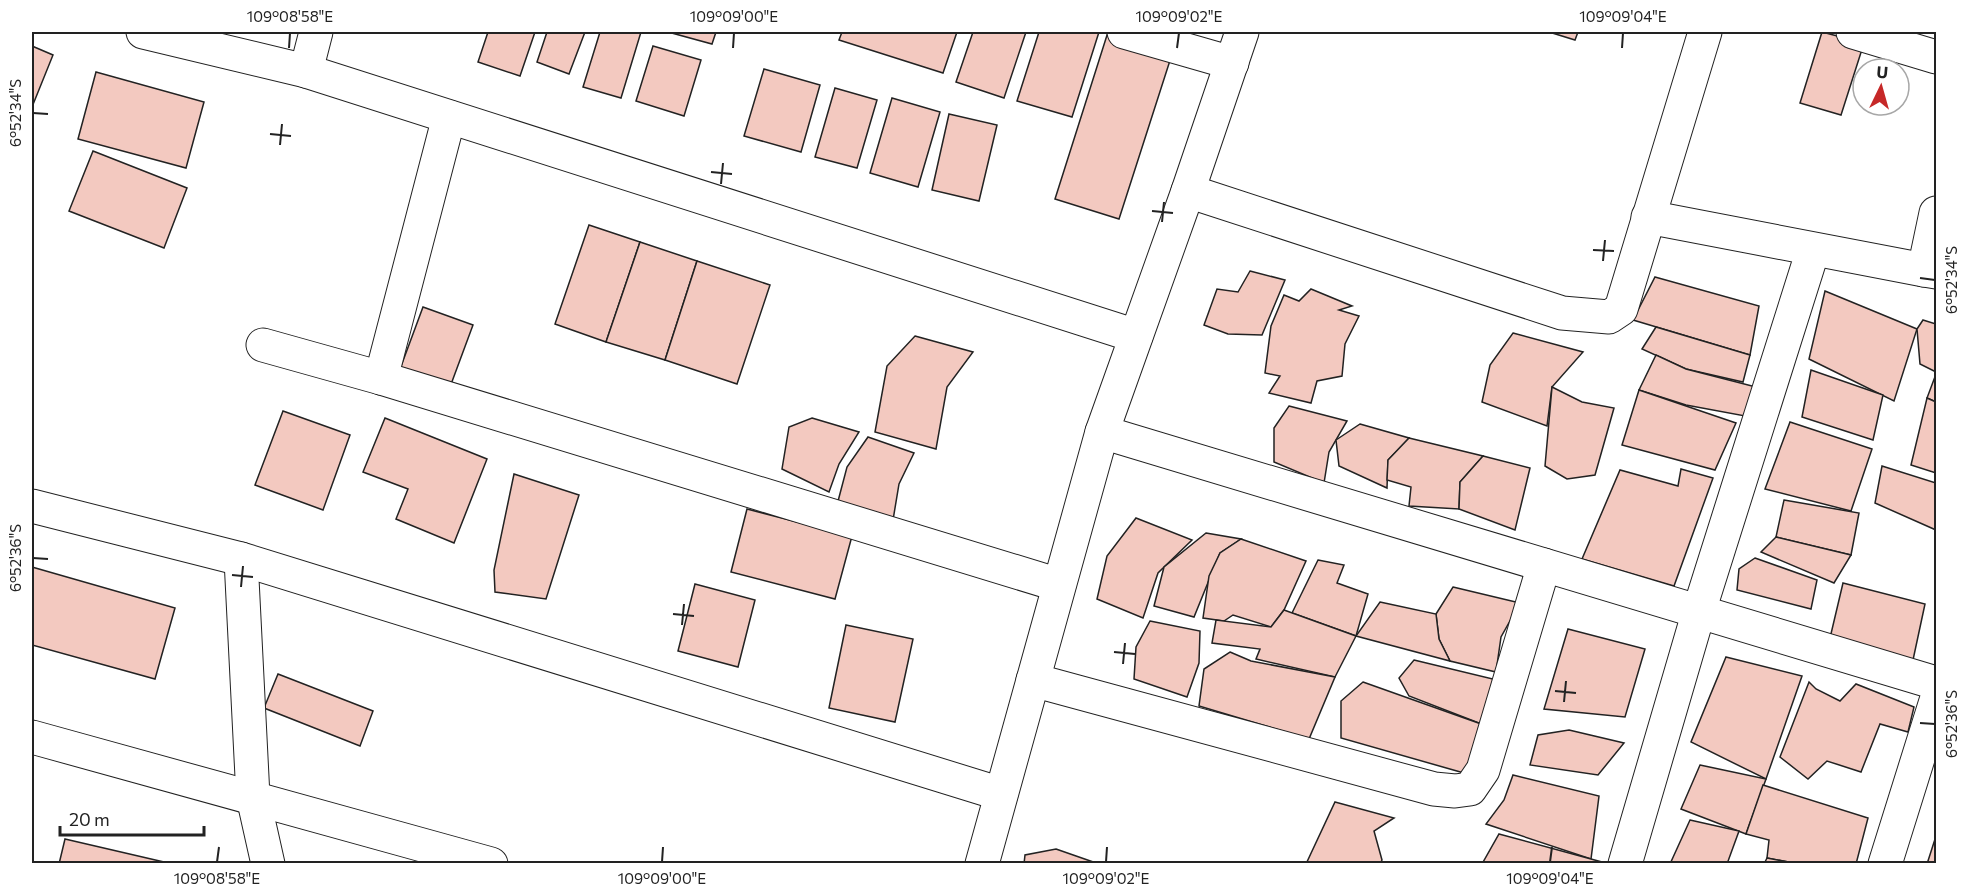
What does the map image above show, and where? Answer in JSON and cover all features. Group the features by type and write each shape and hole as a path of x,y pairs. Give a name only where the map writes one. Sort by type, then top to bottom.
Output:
{"street":[{"path":"142,32 306,70 1136,336"},
{"path":"306,70 316,32"},
{"path":"1124,32 1232,63"},
{"path":"982,864 1102,432 1242,32"},
{"path":"1188,191 1562,313 1609,317 1621,309 1705,32"},
{"path":"1853,32 1936,57"},
{"path":"381,378 449,117"},
{"path":"1648,217 1930,271 1936,213"},
{"path":"1625,864 1699,611 1813,250"},
{"path":"263,345 381,378 1059,585"},
{"path":"1102,432 1936,683"},
{"path":"32,506 241,560 1001,794"},
{"path":"241,560 253,797 268,864"},
{"path":"1033,680 1434,789 1455,791 1470,789 1483,770 1544,565"},
{"path":"1885,864 1936,701"},
{"path":"32,737 491,864"}],"building":[{"path":"488,32 535,32 520,76 478,62"},
{"path":"547,32 585,32 569,74 537,62"},
{"path":"600,32 641,32 621,98 583,87"},
{"path":"668,32 716,32 712,44"},
{"path":"842,32 957,32 943,73 839,40"},
{"path":"973,32 1026,32 1004,98 956,82"},
{"path":"1039,32 1099,32 1072,117 1017,101"},
{"path":"1108,32 1121,32 1174,48 1119,219 1055,199"},
{"path":"1549,32 1578,32 1575,40"},
{"path":"1822,32 1864,43 1860,57 1851,57 1851,84 1841,115 1800,103"},
{"path":"32,46 53,55 32,107"},
{"path":"653,46 701,60 684,116 636,101"},
{"path":"764,69 820,85 801,152 744,136"},
{"path":"96,72 204,102 186,168 78,139"},
{"path":"835,88 877,100 857,168 815,157"},
{"path":"892,98 940,112 918,187 870,173"},
{"path":"949,114 997,125 979,201 932,190"},
{"path":"93,151 187,188 164,248 69,211"},
{"path":"589,225 640,242 606,342 555,324"},
{"path":"640,242 697,261 665,360 606,342"},
{"path":"697,261 770,285 737,384 665,360"},
{"path":"1250,271 1285,280 1262,335 1228,334 1204,325 1217,289 1238,292"},
{"path":"1655,277 1759,306 1750,355 1633,320"},
{"path":"1311,289 1352,306 1339,310 1359,316 1345,344 1342,376 1317,381 1311,403 1269,393 1280,376 1265,373 1271,326 1284,295 1299,301"},
{"path":"1825,291 1917,329 1894,401 1809,359"},
{"path":"423,307 473,325 450,387 400,369"},
{"path":"1923,320 1936,324 1936,372 1920,364 1917,329"},
{"path":"1656,327 1750,355 1743,382 1686,369 1642,349"},
{"path":"1513,333 1583,352 1552,387 1547,426 1482,402 1490,365"},
{"path":"915,336 973,352 947,387 936,449 875,432 887,366"},
{"path":"1656,355 1686,369 1756,387 1745,416 1686,405 1639,390"},
{"path":"1811,370 1883,395 1873,440 1802,417"},
{"path":"1936,374 1936,402 1927,398"},
{"path":"1552,387 1582,402 1614,408 1595,475 1567,479 1545,466"},
{"path":"1639,390 1736,423 1715,470 1622,445"},
{"path":"1927,398 1936,402 1936,473 1911,465"},
{"path":"1289,406 1347,421 1329,452 1324,483 1274,462 1274,428"},
{"path":"283,411 350,435 323,510 255,485"},
{"path":"385,418 487,459 454,543 396,519 408,489 363,472"},
{"path":"812,418 859,432 839,464 829,492 782,469 789,427"},
{"path":"1790,422 1872,449 1851,511 1765,489"},
{"path":"1360,424 1409,438 1388,460 1387,488 1339,466 1336,440"},
{"path":"868,437 914,453 899,484 893,520 837,505 847,467"},
{"path":"1409,438 1483,456 1460,482 1459,509 1409,506 1411,487 1387,480 1388,460"},
{"path":"1483,456 1530,468 1515,530 1459,509 1460,482"},
{"path":"1882,466 1936,483 1936,530 1875,503"},
{"path":"1681,469 1713,478 1674,586 1582,559 1620,470 1678,486"},
{"path":"514,474 579,495 546,599 495,592 494,570"},
{"path":"1784,500 1859,513 1851,555 1776,537"},
{"path":"747,509 852,536 835,599 731,572"},
{"path":"1136,518 1192,540 1158,573 1143,618 1097,599 1107,556"},
{"path":"1206,533 1241,539 1220,553 1194,617 1154,606 1164,567"},
{"path":"1776,537 1851,555 1834,583 1761,552"},
{"path":"1241,539 1306,561 1284,610 1271,627 1233,615 1224,621 1203,618 1209,576 1220,553"},
{"path":"1755,558 1817,580 1811,609 1737,590 1739,569"},
{"path":"1318,560 1344,565 1337,583 1368,594 1356,636 1292,613"},
{"path":"32,567 175,608 155,679 32,645"},
{"path":"1843,583 1925,604 1913,660 1830,638"},
{"path":"695,584 755,600 738,667 678,651"},
{"path":"1453,587 1520,603 1501,637 1496,672 1450,661 1439,639 1436,614"},
{"path":"1380,602 1436,614 1439,639 1450,661 1356,636"},
{"path":"1284,610 1356,636 1335,677 1256,659 1260,649 1212,643 1216,620 1271,627"},
{"path":"1150,621 1200,631 1199,663 1187,697 1134,679 1136,647"},
{"path":"846,625 913,639 895,722 829,708"},
{"path":"1568,629 1645,649 1625,717 1544,709"},
{"path":"1230,652 1251,661 1335,677 1309,739 1199,706 1204,669"},
{"path":"1726,657 1802,676 1766,779 1691,742"},
{"path":"1414,660 1497,680 1484,725 1409,696 1399,678"},
{"path":"278,674 373,711 360,746 264,708"},
{"path":"1363,682 1484,725 1471,775 1341,738 1341,701"},
{"path":"1809,682 1816,689 1840,701 1856,684 1914,707 1908,732 1880,724 1861,772 1827,761 1808,779 1780,757"},
{"path":"1569,730 1624,743 1598,775 1530,765 1538,735"},
{"path":"1700,765 1766,779 1746,834 1681,809"},
{"path":"1513,775 1599,796 1591,859 1486,824 1504,800"},
{"path":"1763,785 1868,818 1856,864 1799,864 1767,858 1769,840 1746,834"},
{"path":"1335,802 1394,818 1374,831 1382,860 1380,864 1306,864"},
{"path":"1690,820 1739,831 1727,864 1670,864"},
{"path":"1499,834 1591,859 1602,862 1482,864"},
{"path":"1936,836 1936,864 1927,864"},
{"path":"65,839 164,862 59,864"},
{"path":"1056,849 1099,864 1024,864 1025,855"},
{"path":"1767,858 1799,864 1764,864"}]}
